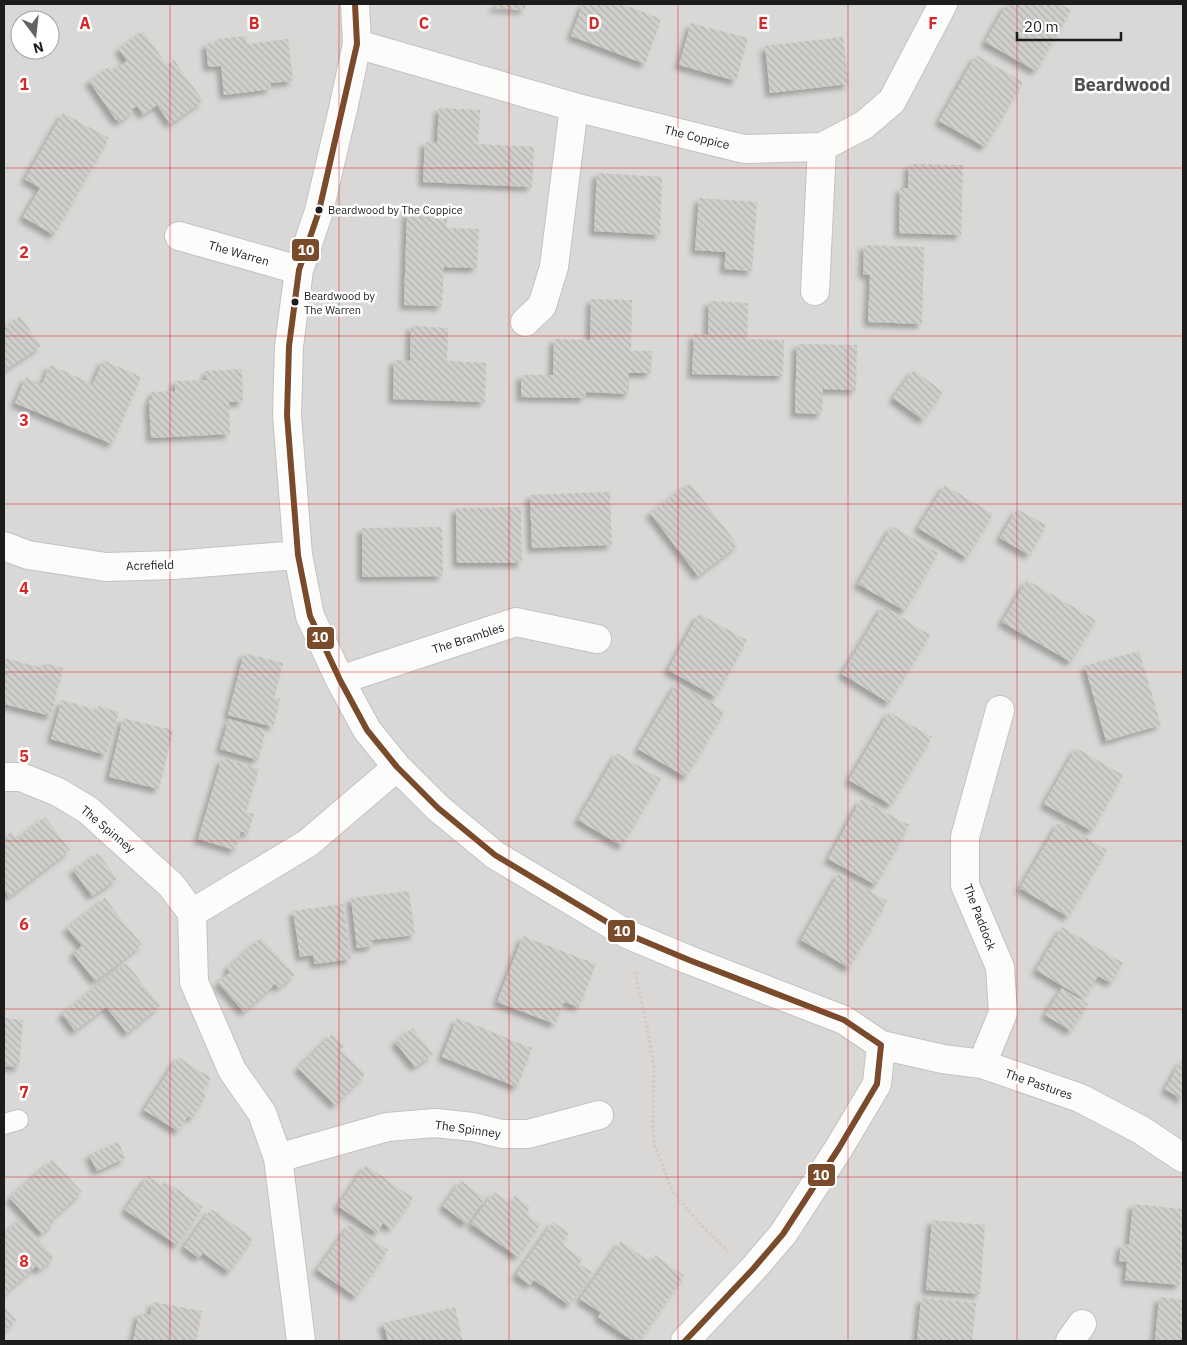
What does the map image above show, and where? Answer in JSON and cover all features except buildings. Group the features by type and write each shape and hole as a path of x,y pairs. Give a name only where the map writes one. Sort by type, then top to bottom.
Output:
{"street":[{"path":"355,4 357,44 318,211 299,270 289,346 287,416 298,555 310,616 340,680 367,730 397,767 438,808 495,855 627,934 844,1020 880,1045 877,1084 839,1148 783,1234 753,1269 685,1341"},
{"name":"The Coppice","path":"357,44 574,107 744,149 822,146 864,125 892,101 942,4"},
{"path":"525,322 542,306 554,267 574,107"},
{"path":"816,291 822,146"},
{"name":"The Warren","path":"179,236 299,270"},
{"name":"Acrefield","path":"4,546 28,555 106,567 174,565 298,555"},
{"name":"The Brambles","path":"340,680 516,622 597,639"},
{"name":"The Paddock","path":"982,1064 1003,1013 1000,967 965,885 965,837 1000,710"},
{"path":"300,1341 278,1158 262,1113 232,1070 194,982 192,913 308,844 397,767"},
{"name":"The Spinney","path":"4,776 21,778 58,792 88,810 171,885 192,913"},
{"name":"The Pastures","path":"880,1045 943,1059 982,1064 1080,1098 1141,1130 1183,1158"},
{"name":"The Spinney","path":"278,1158 387,1127 435,1123 473,1127 502,1134 528,1134 599,1115"}],"path":[{"path":"627,934 654,1068 654,1144 673,1192 703,1228 732,1254 753,1269"}],"shaded area":[{"path":"4,4 1183,4 1183,1341 4,1341"}],"transit line":[{"name":"10","path":"355,4 357,44 319,211 299,270 289,346 287,415 298,555 310,616 340,680 367,730 397,767 438,808 495,855 627,934 844,1020 881,1045 877,1084 839,1148 783,1234 753,1269 685,1341"}],"place":[{"name":"Beardwood by The Coppice","path":"319,210"},
{"name":"Beardwood by The Warren","path":"295,302"}],"district":[{"name":"Beardwood","path":"1122,84"}]}
